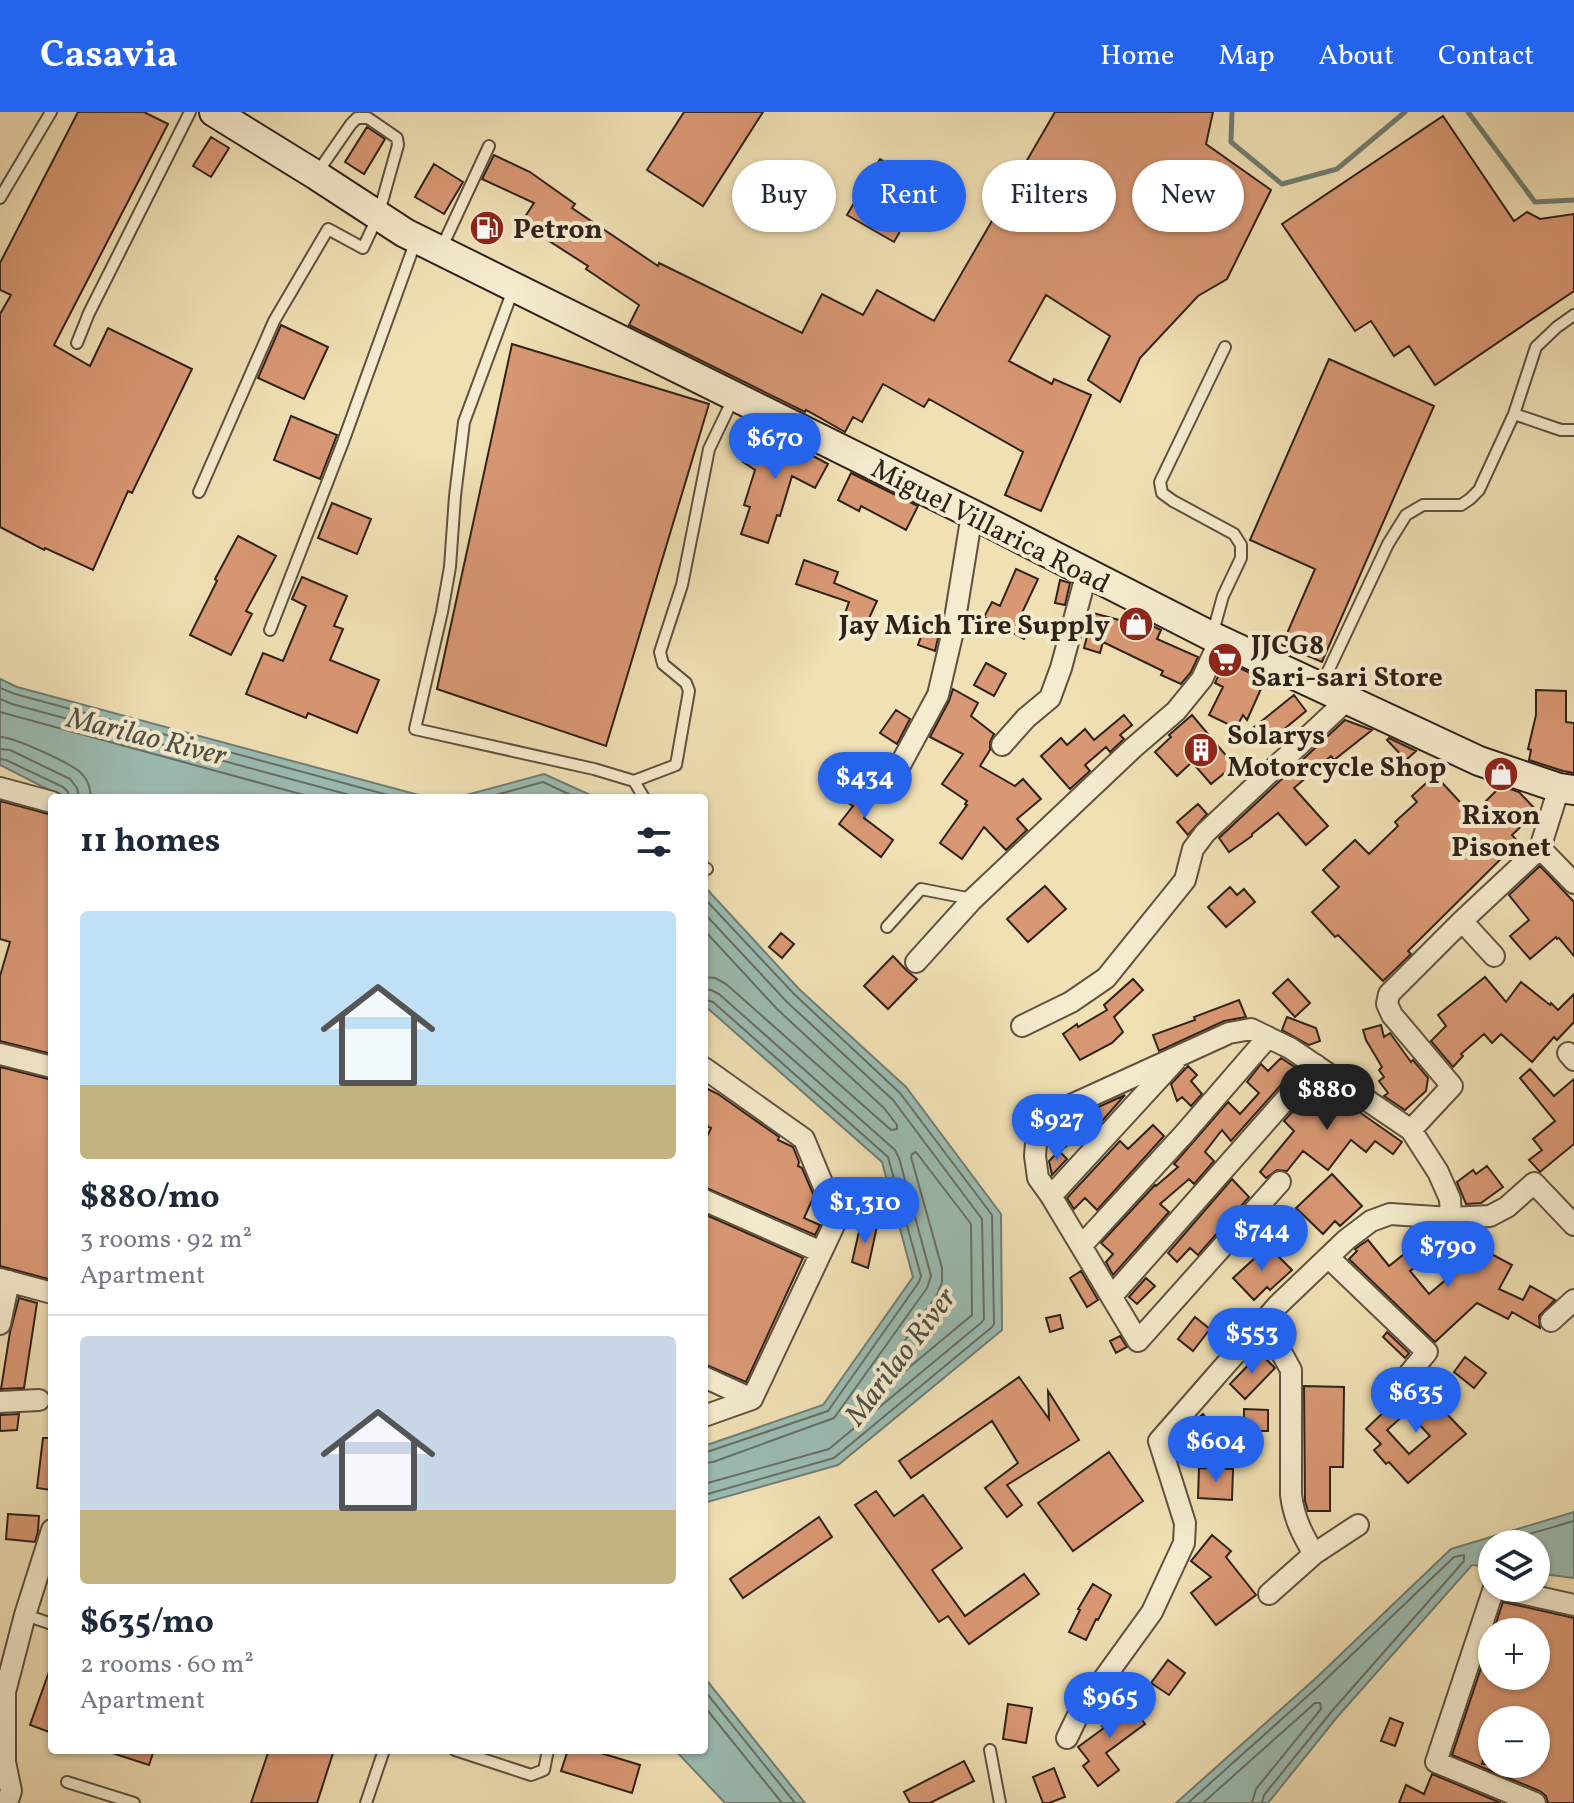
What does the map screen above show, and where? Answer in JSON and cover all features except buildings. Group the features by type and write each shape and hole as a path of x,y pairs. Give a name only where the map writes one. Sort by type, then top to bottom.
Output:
{"main road":[{"name":"Miguel Villarica Road","path":"214,112 428,245 1320,688 1479,761 1566,789"}],"street":[{"path":"899,767 938,695 953,631 972,514"},
{"path":"1002,745 1026,718 1050,698 1087,572"},
{"path":"916,962 972,900 1176,711 1202,679 1216,638"},
{"path":"1022,1026 1071,1002 1106,978 1185,880 1193,849 1205,833 1347,700"},
{"path":"0,788 48,801"},
{"path":"1411,1130 1452,1086 1392,1015 1387,1004 1389,994 1540,848 1566,789"},
{"path":"1540,848 1574,883"},
{"path":"1462,921 1494,956"},
{"path":"1280,1182 1138,1341 1082,1245 1038,1178 1035,1156 1037,1130 1058,1111 1229,1033 1251,1029 1290,1048 1411,1130 1438,1172 1450,1199 1451,1218"},
{"path":"1082,1245 1268,1037"},
{"path":"0,1054 48,1066"},
{"path":"1051,1196 1180,1055"},
{"path":"1112,1296 1316,1065"},
{"path":"708,1071 804,1139 837,1219 752,1399 708,1415"},
{"path":"1067,1738 1079,1713 1152,1612 1184,1543 1185,1523 1159,1441 1278,1305 1371,1221 1390,1214 1451,1218 1490,1216 1507,1207 1534,1183 1574,1225"},
{"path":"708,1202 821,1252"},
{"path":"1328,1257 1427,1352 1391,1396"},
{"path":"0,1324 5,1280 48,1292"},
{"path":"1551,1321 1574,1300"},
{"path":"1264,1321 1291,1370 1293,1514 1314,1554"},
{"path":"708,1379 752,1399"},
{"path":"0,1402 39,1400"},
{"path":"1269,1594 1314,1554 1358,1525"},
{"path":"7,1803 11,1791 5,1762 5,1692 48,1543"},
{"path":"1550,1600 1574,1605"},
{"path":"1491,1602 1436,1762 1502,1797 1535,1803"}],"lane":[{"path":"0,198 51,112"},
{"path":"77,343 89,313 190,112"},
{"path":"199,492 274,321 328,229 363,248 378,216 398,145 397,138 368,118 357,118 316,175"},
{"path":"270,630 343,442 428,245 489,146"},
{"path":"514,288 464,422 450,567 415,729 594,769 634,781 676,765 689,691 686,683 663,664 660,652 682,585 709,449 734,397"},
{"path":"1320,688 1388,544 1406,515 1423,505 1461,505 1479,490 1514,414 1536,347 1574,315"},
{"path":"1216,638 1223,596 1241,558 1241,545 1234,534 1162,493 1160,482 1225,347"},
{"path":"1514,414 1561,430 1574,430"},
{"path":"634,781 642,794"},
{"path":"887,927 921,889 972,900"},
{"path":"25,1615 48,1623"},
{"path":"990,1750 1000,1803"},
{"path":"366,1803 383,1754"},
{"path":"467,1754 531,1775 544,1770 547,1754"},
{"path":"67,1782 134,1803"}],"water":[{"name":"Marilao River","path":"0,679 17,687 415,794 57,794 0,765"},
{"path":"544,774 588,794 470,794"},
{"name":"Marilao River","path":"708,890 799,989 906,1087 1001,1214 1002,1330 838,1465 708,1502 708,1445 823,1405 913,1277 882,1162 708,1009"},
{"path":"1574,1512 1574,1578 1550,1575 1550,1530 1514,1530"},
{"path":"1478,1541 1478,1566 1472,1565 1338,1716 1268,1803 1176,1803 1316,1678 1451,1549"},
{"path":"708,1682 805,1803 725,1803 679,1754 708,1754"}],"waterway":[{"path":"1232,112 1231,142 1282,184 1337,169 1405,112"},
{"path":"1468,112 1535,202 1574,200"}],"place":[{"name":"Petron","path":"487,228"},
{"name":"Jay Mich Tire Supply","path":"1136,624"},
{"name":"JJCG8 Sari-sari Store","path":"1225,660"},
{"name":"Solarys Motorcycle Shop","path":"1201,750"},
{"name":"Rixon Pisonet","path":"1501,774"}]}
